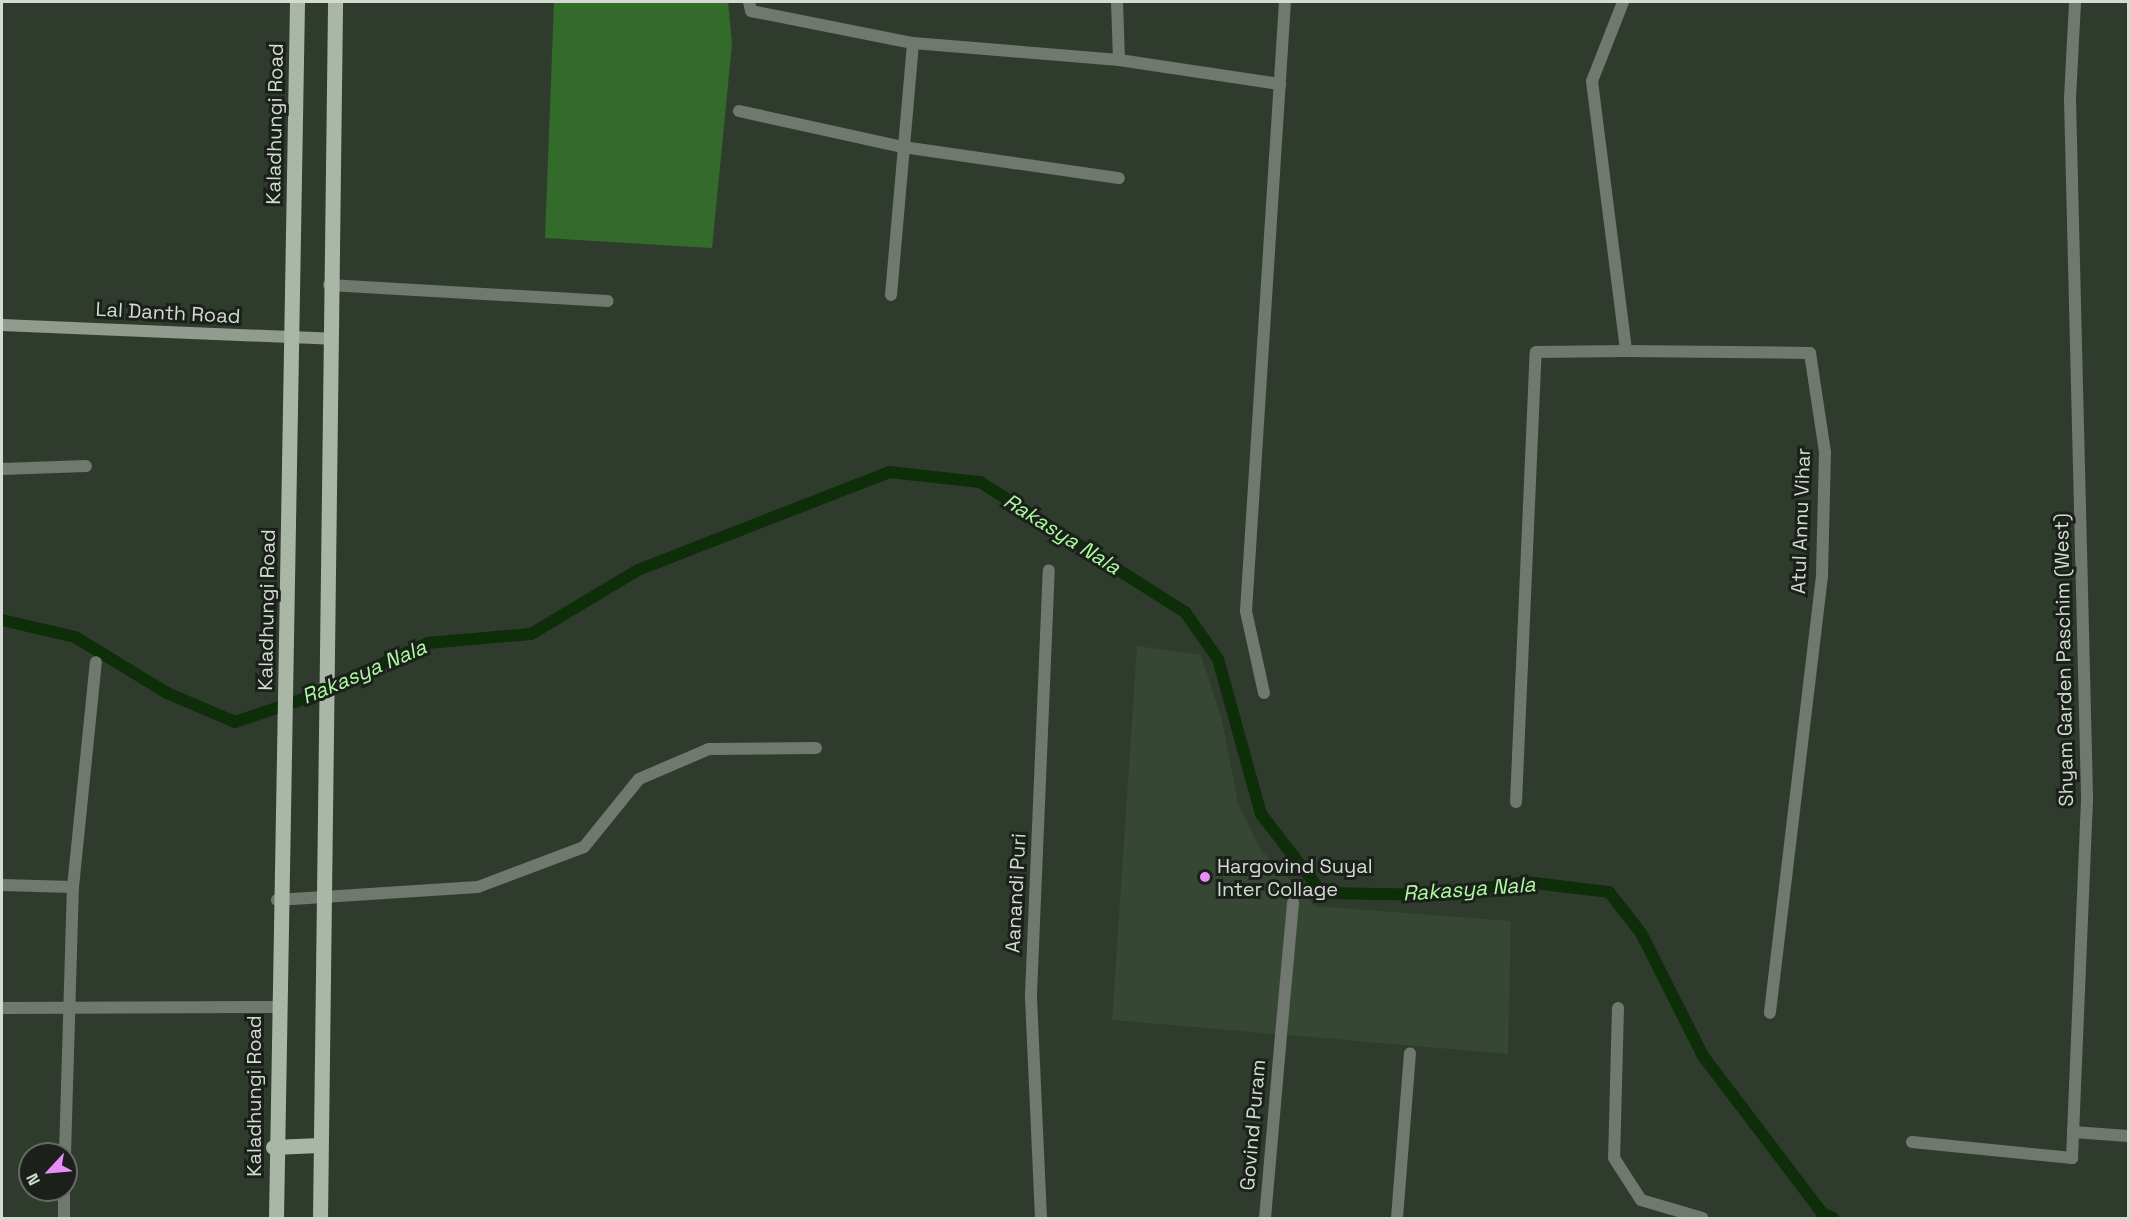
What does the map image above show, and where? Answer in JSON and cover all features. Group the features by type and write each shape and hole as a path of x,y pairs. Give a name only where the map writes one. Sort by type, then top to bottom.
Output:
{"main road":[{"name":"Kaladhungi Road","path":"276,1218 273,1147 277,900 288,641 297,2"},
{"path":"320,1218 321,897 333,339 329,285 335,2"},
{"path":"273,1147 319,1145"}],"street":[{"path":"749,2 751,11 913,43 1119,60 1280,84"},
{"path":"1117,2 1119,60"},
{"path":"1264,693 1246,611 1285,2"},
{"path":"1516,802 1536,352 1626,351 1592,81 1623,2"},
{"name":"Shyam Garden Paschim (West)","path":"1912,1142 2072,1158 2087,795 2070,98 2075,2"},
{"path":"891,295 913,43"},
{"path":"739,111 903,147 1119,178"},
{"path":"329,285 608,301"},
{"name":"Lal Danth Road","path":"2,325 333,339"},
{"name":"Atul Annu Vihar","path":"1626,351 1810,353 1825,452 1822,576 1770,1013"},
{"path":"2,469 86,466"},
{"name":"Aanandi Puri","path":"1041,1218 1031,994 1049,570"},
{"path":"65,1142 67,1010 73,887 96,662"},
{"path":"277,900 478,887 584,847 639,779 709,749 816,748"},
{"path":"2,885 73,887"},
{"name":"Govind Puram","path":"1264,1218 1293,903"},
{"path":"2,1008 67,1010 276,1007"},
{"path":"1618,1008 1614,1158 1641,1200 1702,1218"},
{"path":"1397,1218 1410,1054"},
{"path":"2073,1132 2128,1136"},
{"path":"64,1202 64,1218"}],"shaded area":[{"name":"Hargovind Suyal Inter Collage","path":"1137,646 1201,655 1222,720 1238,803 1260,849 1315,906 1511,921 1508,1054 1112,1020"}],"green space":[{"path":"554,2 728,2 732,44 712,248 545,238"}],"waterway":[{"name":"Rakasya Nala","path":"2,620 75,637 167,693 235,722 306,698 428,643 531,634 638,570 889,472 980,482 1185,612 1218,659 1261,814 1322,893 1439,895 1526,882 1609,892 1641,933 1703,1056 1822,1213 1833,1218"}],"place":[{"name":"Hargovind Suyal Inter Collage","path":"1205,877"}]}
